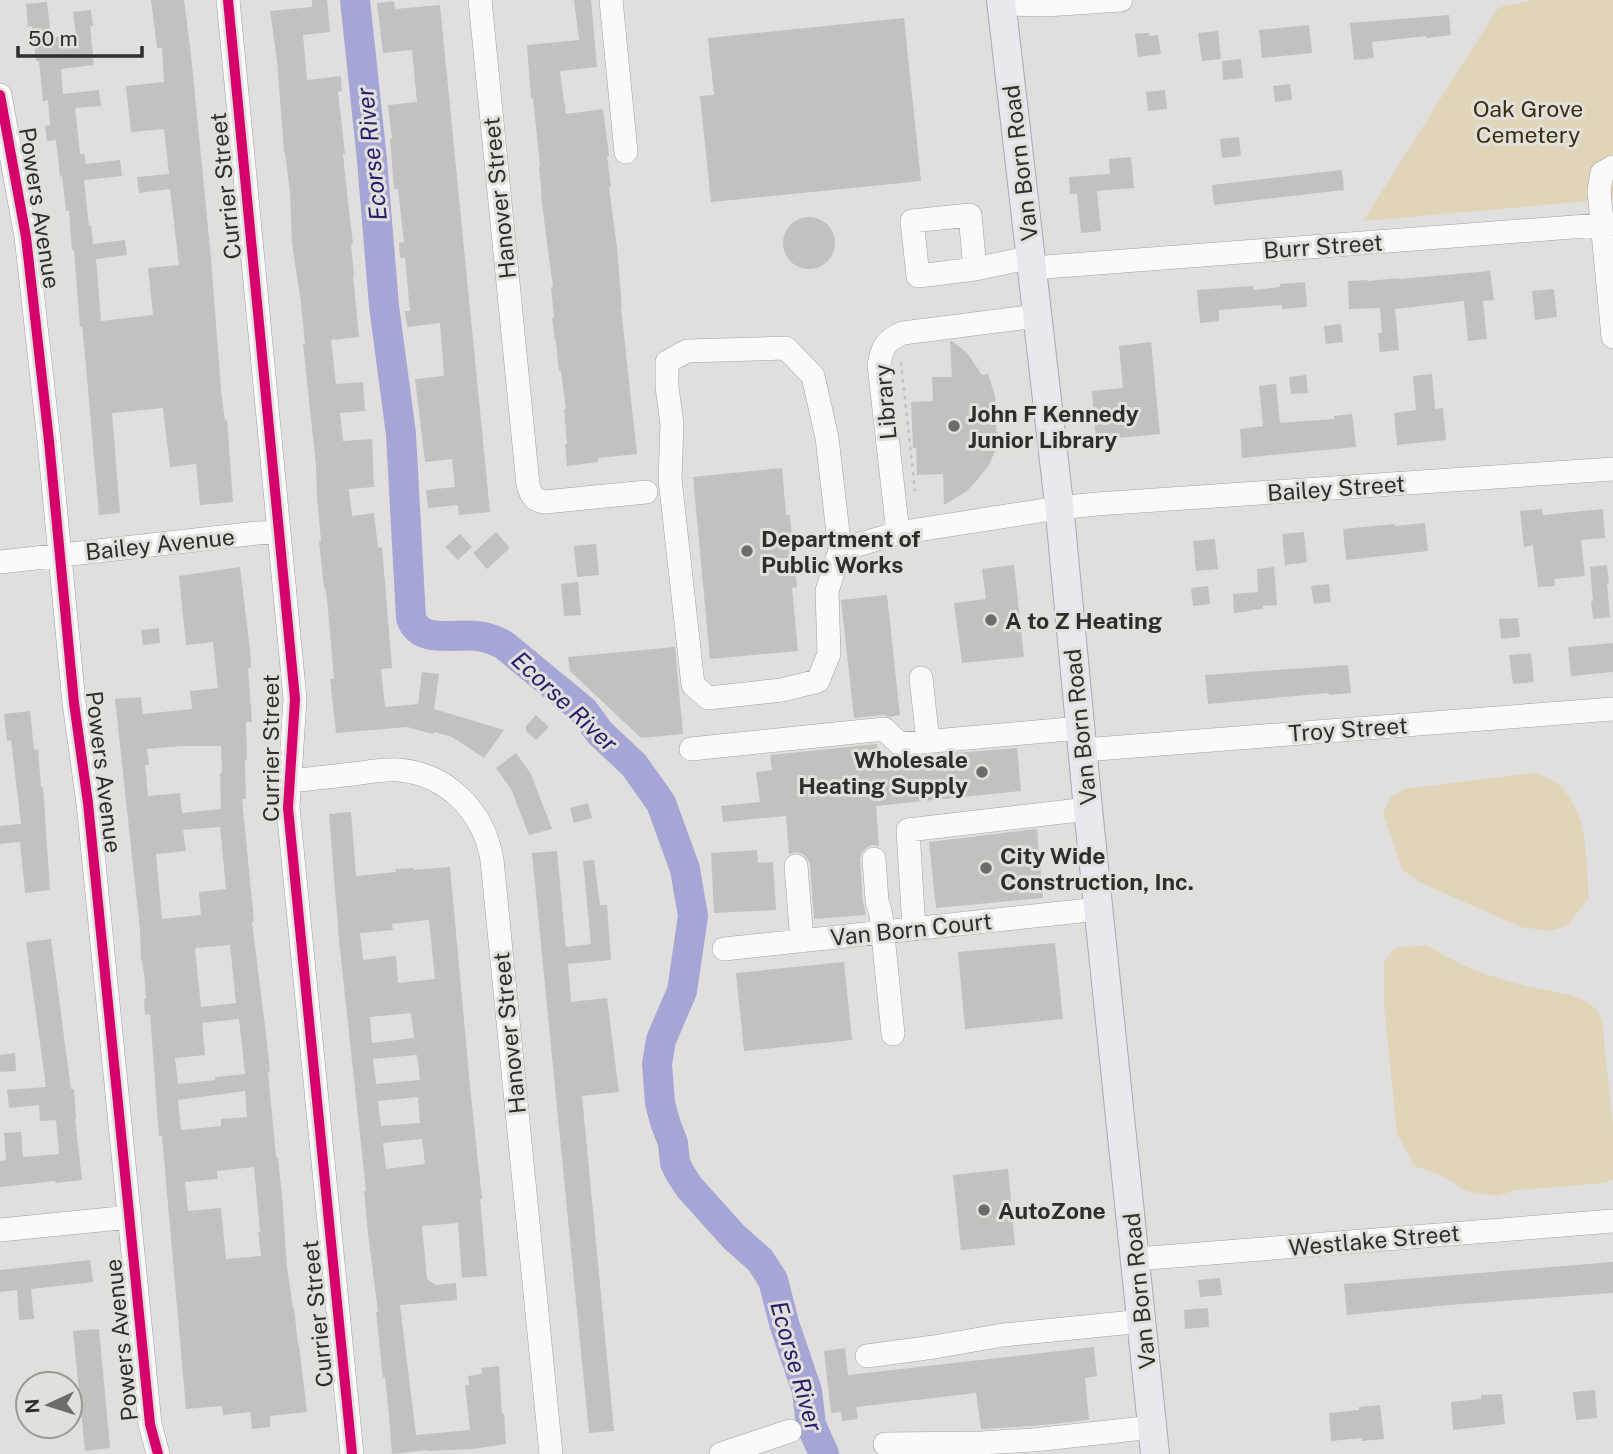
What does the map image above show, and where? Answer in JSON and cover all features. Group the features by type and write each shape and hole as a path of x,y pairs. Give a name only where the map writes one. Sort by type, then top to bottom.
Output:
{"main road":[{"name":"Van Born Road","path":"1001,2 1032,262 1154,1441"}],"street":[{"name":"Currier Street","path":"228,0 295,699 288,808 352,1454"},
{"name":"Hanover Street","path":"480,0 530,493 539,502 551,502 646,492"},
{"path":"611,0 626,152"},
{"path":"1001,2 1046,5 1121,0"},
{"name":"Powers Avenue","path":"0,95 26,237 74,703 88,803 150,1424 158,1454"},
{"path":"1613,167 1602,173 1599,191 1607,224 1613,337"},
{"name":"Burr Street","path":"975,269 1032,262 1607,224"},
{"name":"Library","path":"898,533 880,365 881,354 890,338 903,333 1037,316"},
{"path":"786,348 813,376 827,438 840,550 827,591 829,654 818,681 782,690 708,698 693,685 670,479 671,424 667,362 687,351 786,348"},
{"name":"Bailey Street","path":"840,550 898,533 1058,508 1613,469"},
{"name":"Bailey Avenue","path":"0,562 279,532"},
{"path":"921,678 928,742"},
{"name":"Troy Street","path":"691,749 884,729 900,744 1082,739 1613,709"},
{"name":"Hanover Street","path":"289,781 386,770 417,774 442,784 460,797 475,814 486,834 492,860 551,1454"},
{"path":"914,929 908,830 1088,809"},
{"path":"874,859 893,1034"},
{"path":"796,866 802,941"},
{"name":"Van Born Court","path":"724,949 1099,909"},
{"path":"0,1230 130,1217"},
{"name":"Westlake Street","path":"1136,1259 1613,1221"},
{"path":"867,1356 1003,1335 1143,1321"},
{"path":"721,1454 790,1431"},
{"path":"885,1444 1034,1440 1154,1441"}],"path":[{"path":"901,358 915,491"}],"green space":[{"name":"Oak Grove Cemetery","path":"1530,0 1613,0 1613,199 1363,221 1498,8"},
{"path":"1533,773 1556,782 1568,795 1581,822 1589,898 1567,926 1550,931 1521,927 1419,882 1402,869 1383,813 1390,798 1404,789"},
{"path":"1425,945 1474,970 1582,999 1597,1011 1602,1020 1613,1127 1613,1180 1517,1190 1496,1196 1466,1191 1441,1175 1414,1166 1397,1134 1384,1005 1384,962 1395,948"}],"building":[{"path":"151,0 184,0 233,502 200,505 196,464 170,467 163,408 112,413 120,513 99,515 69,211 66,211 56,140 47,141 45,126 50,125 48,100 43,101 39,61 36,61 32,26 28,27 26,4 47,2 51,37 76,35 73,12 91,10 94,65 61,69 63,94 99,90 101,106 75,108 80,154 84,154 86,164 120,160 122,176 84,180 93,244 125,240 127,255 96,259 101,321 153,315 148,268 179,265 170,189 139,193 137,177 169,174 164,129 131,132 126,86 164,82 162,48 157,48"},
{"path":"312,0 327,0 330,32 303,35 307,80 341,76 342,91 338,92 359,337 331,340 336,384 363,382 365,411 340,413 343,441 372,439 374,487 349,489 352,516 374,513 378,548 382,547 392,668 381,669 385,707 418,704 422,672 439,674 434,709 504,730 484,758 452,737 407,727 336,733 330,679 334,679 319,541 316,466 305,344 292,243 290,193 270,11 312,7"},
{"path":"574,0 591,0 597,67 560,71 564,103 566,114 603,109 637,454 598,458 598,462 567,466 566,409 552,318 553,287 541,197 527,45 579,40"},
{"path":"394,1 395,9 440,5 490,512 459,515 458,505 428,508 426,490 455,487 452,459 425,462 415,379 444,376 440,323 407,327 405,311 410,311 405,258 400,258 399,243 404,242 398,189 394,189 388,105 417,102 412,50 383,53 377,3"},
{"path":"1449,15 1451,35 1372,42 1374,58 1354,60 1350,23"},
{"path":"904,18 921,181 711,202 700,96 714,95 708,38"},
{"path":"1309,25 1312,53 1262,58 1259,30"},
{"path":"1218,31 1221,59 1202,61 1198,33"},
{"path":"1149,33 1149,36 1158,35 1161,54 1138,57 1135,34"},
{"path":"1241,59 1243,78 1223,80 1222,61"},
{"path":"1290,84 1292,100 1275,102 1273,86"},
{"path":"1165,90 1167,109 1148,111 1146,92"},
{"path":"1239,137 1241,156 1222,158 1220,139"},
{"path":"1131,157 1134,188 1097,191 1101,231 1081,233 1077,194 1070,194 1069,177 1110,174 1109,159"},
{"path":"1342,170 1344,190 1214,205 1212,185"},
{"path":"809,217 819,219 827,225 833,233 833,253 827,261 819,267 809,269 799,267 791,261 785,253 783,243 785,233 791,225 799,219"},
{"path":"1490,271 1494,300 1483,301 1487,339 1468,341 1464,301 1395,309 1399,350 1380,352 1380,308 1349,309 1348,281"},
{"path":"1305,282 1307,307 1282,309 1282,305 1219,310 1219,321 1200,323 1197,290 1253,286 1254,290"},
{"path":"1554,289 1557,317 1535,320 1532,291"},
{"path":"1341,324 1343,342 1326,344 1324,326"},
{"name":"John F Kennedy Junior Library","path":"950,341 967,353 982,375 988,374 997,408 996,431 1002,435 989,465 978,479 967,491 944,505 943,474 917,475 911,402 933,401 932,377 952,377"},
{"path":"1151,342 1160,434 1096,440 1092,391 1123,388 1119,346"},
{"path":"1432,374 1435,409 1443,408 1446,440 1397,445 1394,413 1416,410 1413,376"},
{"path":"1306,375 1308,393 1291,394 1289,377"},
{"path":"1276,384 1280,423 1334,419 1334,416 1352,414 1356,447 1242,458 1240,429 1263,426 1259,386"},
{"name":"Department of Public Works","path":"782,468 797,587 792,588 798,651 710,659 693,477"},
{"path":"1542,509 1543,515 1603,509 1605,538 1581,540 1585,576 1554,579 1555,586 1538,587 1533,545 1524,547 1520,511"},
{"path":"1425,523 1428,551 1346,560 1343,529"},
{"path":"496,532 510,548 487,569 473,553"},
{"path":"1304,532 1307,562 1285,565 1282,534"},
{"path":"460,534 472,547 458,560 445,547"},
{"path":"1215,539 1218,569 1196,571 1193,541"},
{"path":"596,544 599,575 577,577 574,546"},
{"path":"1014,565 1024,657 962,663 954,603 986,599 982,569"},
{"path":"1607,565 1610,617 1593,619 1590,567"},
{"path":"240,567 250,650 251,668 248,668 252,722 246,722 246,799 242,799 287,1268 307,1412 270,1416 270,1427 252,1429 250,1412 223,1415 222,1406 186,1409 162,1136 159,1136 150,1014 145,1015 140,930 115,699 141,697 143,714 192,709 190,691 218,688 213,642 186,645 179,576","holes":["221,746 221,809 182,813 180,793 148,796 145,765 149,765 147,749","220,827 226,889 199,892 201,915 162,919 156,854 186,851 183,830","230,945 236,1003 201,1007 195,948","239,1019 245,1074 178,1084 175,1058 205,1055 202,1023","245,1091 247,1117 221,1119 221,1126 181,1130 178,1100","254,1167 261,1256 226,1259 221,1208 188,1211 185,1182 218,1179 217,1171"]},
{"path":"1274,567 1277,605 1234,613 1233,594 1258,592 1257,569"},
{"path":"578,582 581,615 564,616 561,584"},
{"path":"1329,584 1331,602 1314,604 1311,586"},
{"path":"1208,586 1210,604 1193,606 1191,588"},
{"path":"887,595 900,715 854,718 841,600"},
{"path":"1518,618 1520,637 1501,639 1499,619"},
{"path":"159,628 160,643 143,645 141,630"},
{"path":"1613,643 1613,672 1571,676 1568,647"},
{"path":"675,647 683,734 641,738 570,671 568,657"},
{"path":"1531,653 1534,682 1513,684 1509,655"},
{"path":"1348,665 1351,693 1208,704 1205,675"},
{"path":"30,711 34,750 38,749 43,787 50,890 25,893 20,842 0,844 0,826 21,824 11,740 7,741 4,714"},
{"path":"536,715 549,727 536,740 526,731 526,726"},
{"path":"877,744 879,759 1017,748 1021,791 876,806 879,846 866,848 860,859 866,915 814,919 810,864 803,854 789,854 786,816 723,822 721,806 760,802 756,772 772,770 770,755"},
{"path":"516,753 531,774 552,829 529,835 511,789 496,768"},
{"path":"588,803 592,818 574,823 570,808"},
{"path":"351,812 356,876 396,872 395,869 450,867 487,1276 462,1278 458,1223 422,1226 427,1279 436,1285 456,1283 457,1300 400,1305 416,1435 470,1430 465,1385 469,1385 468,1376 482,1374 481,1368 499,1366 506,1444 392,1454 339,940 329,814","holes":["429,920 435,979 398,983 396,956 363,960 360,933 393,930 392,924","411,1013 414,1038 372,1043 370,1017","417,1055 420,1080 376,1084 373,1059","418,1097 420,1123 381,1126 378,1101","422,1139 425,1164 386,1169 383,1143"]},
{"path":"1037,829 1043,898 936,908 929,842"},
{"path":"757,850 758,863 773,862 776,910 714,913 711,853"},
{"path":"557,851 566,947 591,944 583,861 594,860 600,905 607,905 611,960 568,964 571,1002 607,998 619,1092 582,1096 614,1431 589,1433 532,853"},
{"path":"51,939 71,1089 74,1089 82,1180 0,1187 0,1161 6,1160 4,1133 21,1132 23,1157 59,1154 56,1120 40,1121 39,1105 9,1108 7,1090 46,1087 26,942"},
{"path":"1055,943 1063,1019 965,1029 958,952"},
{"path":"844,962 852,1040 744,1051 736,973"},
{"path":"15,1053 16,1071 0,1072 0,1055"},
{"path":"1008,1169 1015,1245 961,1250 953,1175"},
{"path":"90,1260 93,1282 31,1289 34,1319 19,1320 17,1290 0,1292 0,1270"},
{"path":"1613,1262 1613,1293 1347,1315 1344,1284"},
{"path":"1220,1278 1222,1295 1200,1297 1198,1280"},
{"path":"1208,1308 1209,1327 1185,1329 1184,1310"},
{"path":"99,1329 110,1448 85,1451 84,1370 77,1370 73,1331"},
{"path":"1094,1347 1097,1376 1085,1378 1089,1420 981,1429 976,1393 856,1407 858,1419 842,1421 841,1412 831,1413 824,1351 845,1348 848,1375"},
{"path":"1595,1390 1597,1418 1576,1420 1573,1392"},
{"path":"1502,1394 1505,1424 1453,1430 1451,1402 1481,1399 1481,1395"},
{"path":"1380,1405 1384,1439 1331,1441 1329,1413"}],"waterway":[{"name":"Ecorse River","path":"355,0 384,306 401,434 411,618 422,632 430,635 481,636 504,645 583,710 600,733 634,765 661,803 685,869 693,916 682,991 661,1040 657,1064 660,1103 673,1143 675,1163 689,1187 734,1237 760,1260 773,1280 807,1391 811,1425 824,1454"}],"cycle path":[{"path":"228,0 295,699 288,808 352,1454"},
{"path":"0,95 26,237 74,703 88,803 150,1424 158,1454"}],"place":[{"name":"John F Kennedy Junior Library","path":"954,426"},
{"name":"Department of Public Works","path":"747,551"},
{"name":"A to Z Heating","path":"991,620"},
{"name":"Wholesale Heating Supply","path":"982,772"},
{"name":"City Wide Construction, Inc.","path":"986,868"},
{"name":"AutoZone","path":"984,1210"}]}
